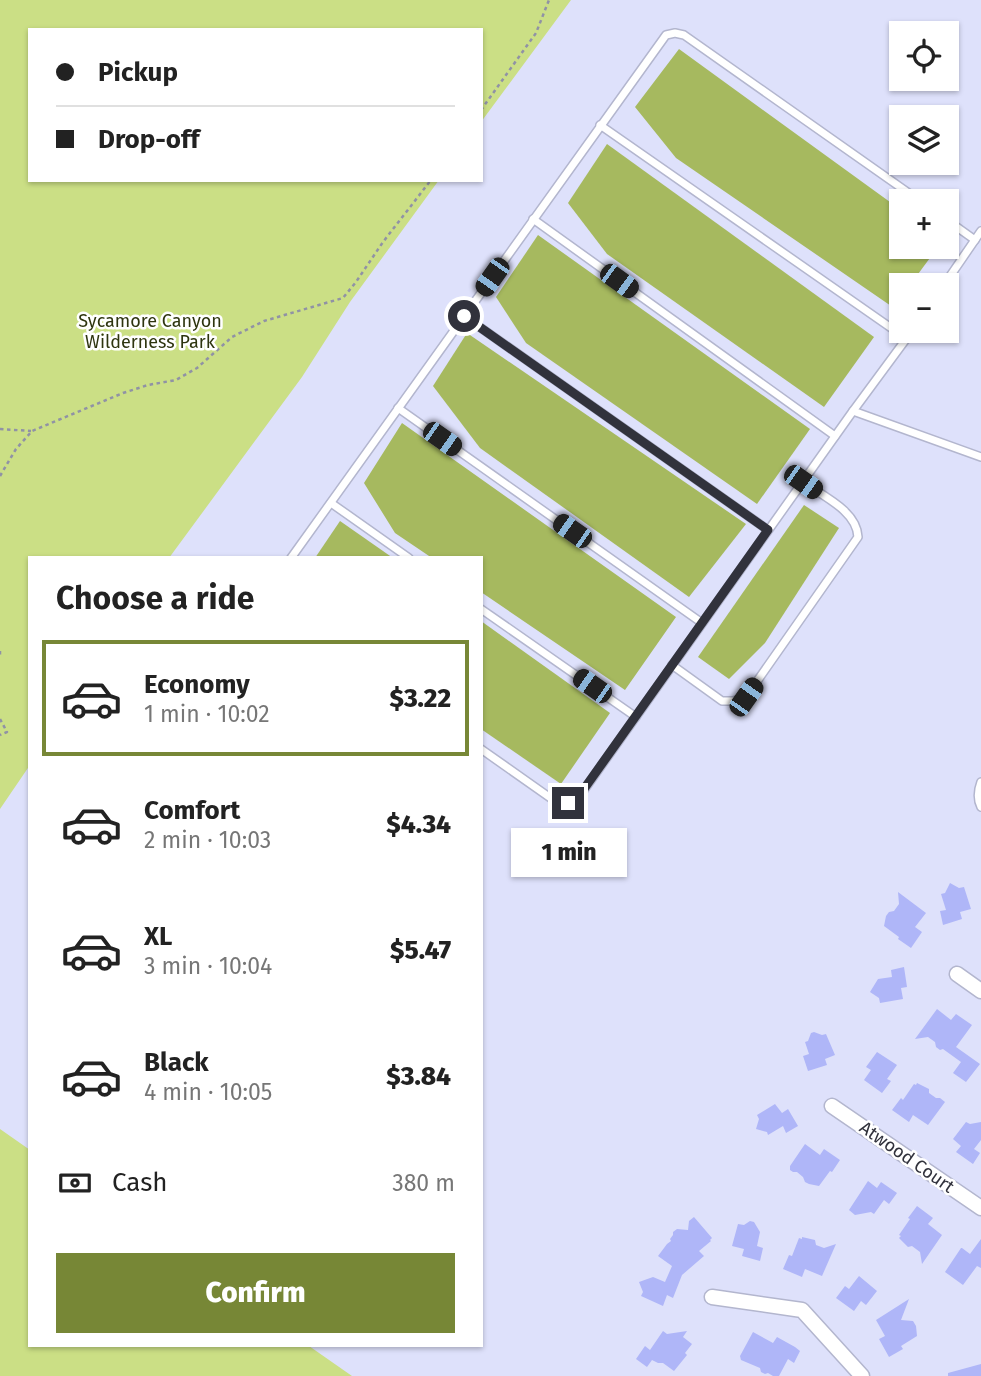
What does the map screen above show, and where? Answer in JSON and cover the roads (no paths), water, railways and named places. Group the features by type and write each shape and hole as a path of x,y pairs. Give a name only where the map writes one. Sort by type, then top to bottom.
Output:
{"street":[{"path":"957,974 981,991"},
{"name":"Atwood Court","path":"832,1106 981,1208"},
{"path":"712,1297 802,1310 862,1376"}],"lane":[{"path":"293,556 666,35 675,33 684,36 903,189"},
{"path":"600,125 889,326"},
{"path":"533,219 835,436"},
{"path":"959,229 975,240"},
{"path":"952,273 981,231"},
{"path":"464,316 768,530"},
{"path":"483,750 559,804 579,796 904,343"},
{"path":"398,408 702,623"},
{"path":"853,411 981,457"},
{"path":"672,665 722,701 746,697 858,537 858,530 852,518 803,482"},
{"path":"331,503 406,556"},
{"path":"483,610 636,717"},
{"path":"981,782 978,790 981,807"}],"park label":[{"name":"Sycamore Canyon Wilderness Park","path":"150,331"}]}
